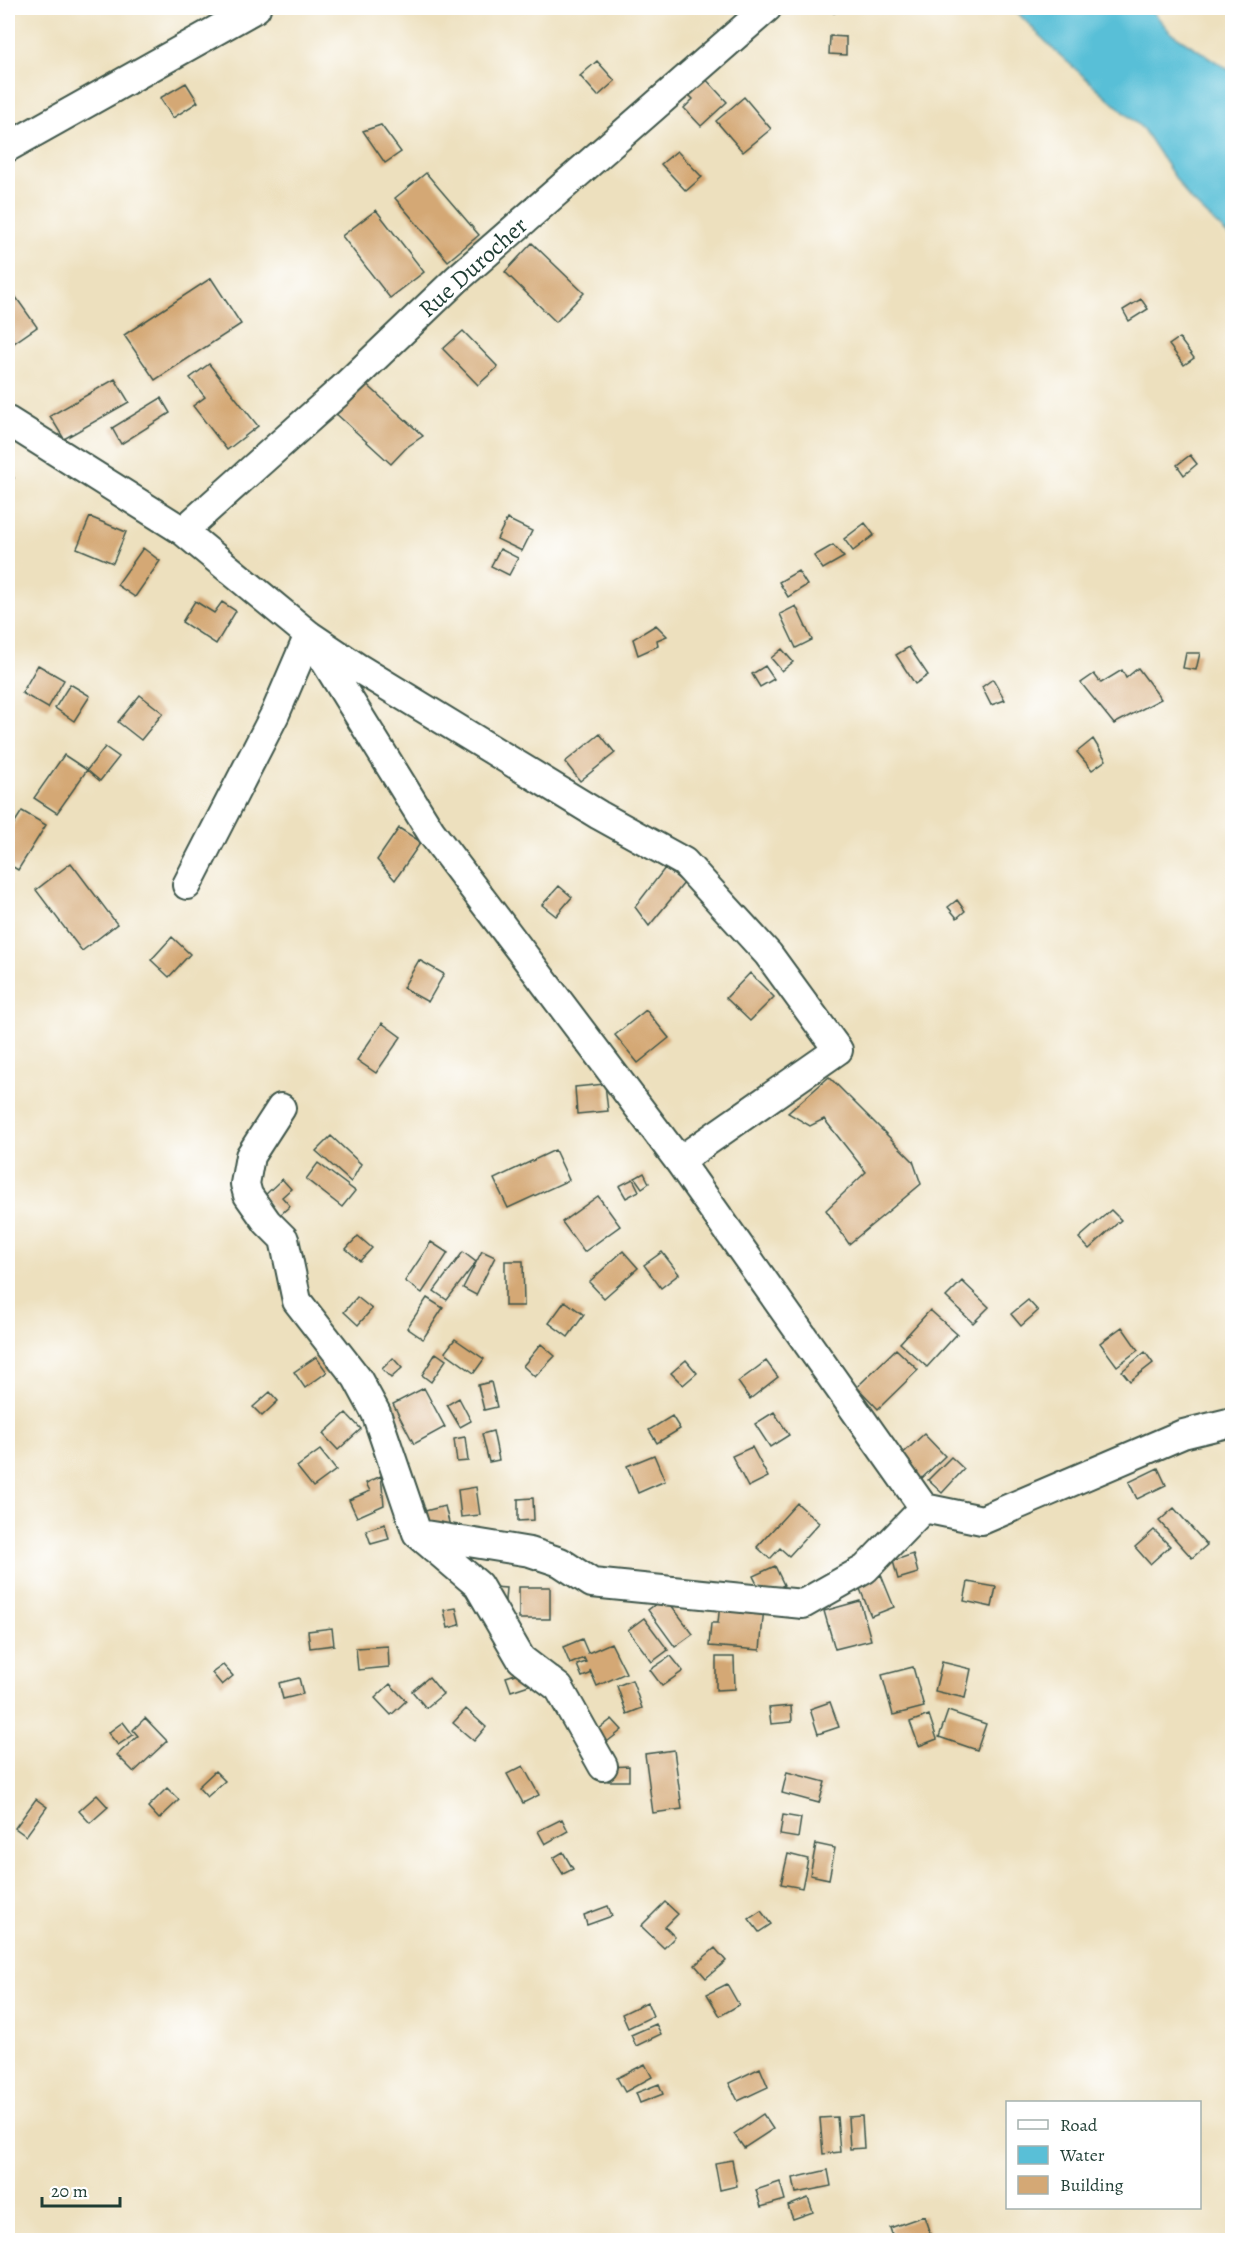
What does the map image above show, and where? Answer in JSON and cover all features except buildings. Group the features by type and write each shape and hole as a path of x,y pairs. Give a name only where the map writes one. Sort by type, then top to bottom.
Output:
{"street":[{"path":"8,147 256,8"},
{"name":"Rue Durocher","path":"183,531 341,390 457,279 766,8"},
{"path":"8,421 183,531 309,635 358,668 588,809 684,862 768,954 838,1050 679,1161"},
{"path":"187,885 275,714 309,635"},
{"path":"309,635 431,832 679,1161 924,1508 982,1520 1183,1434 1233,1422"},
{"path":"281,1108 250,1156 245,1184 248,1195 267,1222 285,1239 297,1301 357,1378 376,1413 417,1533 478,1586 521,1659 559,1688 603,1766"},
{"path":"417,1533 530,1552 560,1562 592,1583 803,1604 865,1569 924,1508"}],"water":[{"path":"1013,8 1150,8 1170,32 1232,72 1232,239 1188,197 1143,129 1053,49"}]}
